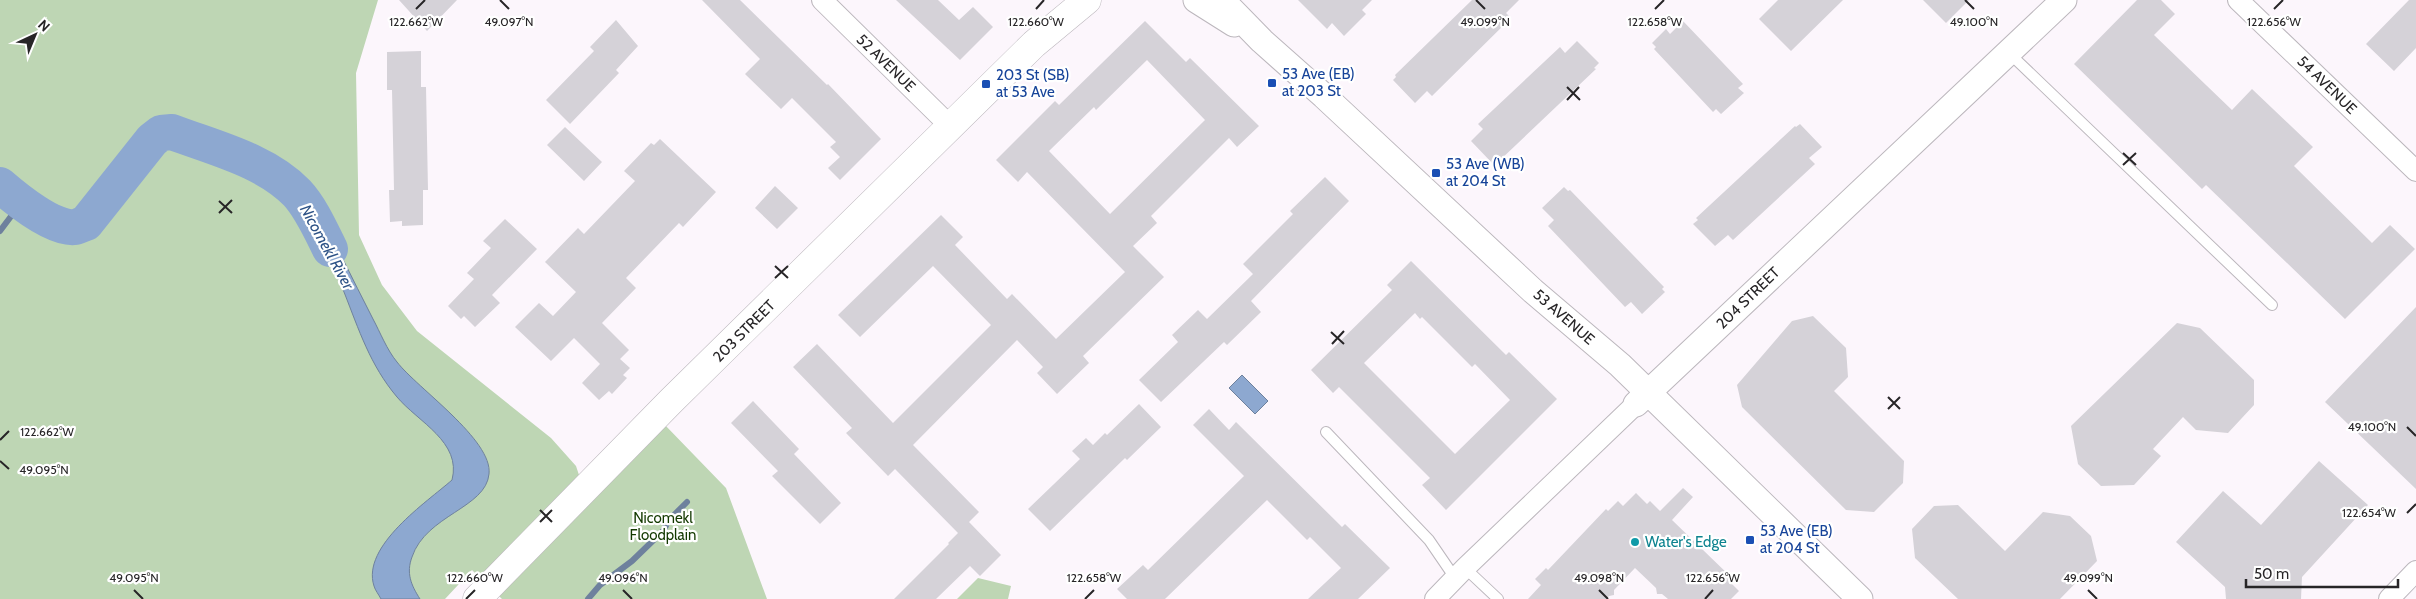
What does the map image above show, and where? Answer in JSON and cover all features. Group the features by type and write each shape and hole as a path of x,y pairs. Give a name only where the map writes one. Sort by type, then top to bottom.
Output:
{"main road":[{"name":"203 STREET","path":"1034,44 1066,0"},
{"name":"203 STREET","path":"483,593 671,401 950,126 1034,44 1087,0"}],"street":[{"name":"52 AVENUE","path":"822,0 950,126"},
{"name":"53 AVENUE","path":"1196,0 1262,41"},
{"name":"53 AVENUE","path":"1222,0 1262,41 1324,96 1533,291 1620,365 1642,399 1839,599"},
{"name":"204 STREET","path":"1435,599 1642,399 2064,0"},
{"name":"54 AVENUE","path":"2238,0 2416,171"},
{"name":"53 AVENUE","path":"1533,291 1611,380 1642,399 1860,599"},
{"path":"2389,599 2416,571"}],"lane":[{"path":"2008,52 2272,305"},
{"path":"1326,432 1460,573 1498,599"}],"green space":[{"path":"0,0 378,0 356,73 359,235 382,285 417,331 551,438 576,466 579,475 575,485 481,579 472,570 445,599 0,599"},
{"name":"Nicomekl Floodplain","path":"663,423 726,488 767,599 502,599 497,594"},
{"path":"978,578 1011,586 1008,599 957,599"}],"water":[{"path":"312,197 393,357 407,373 467,430 487,460 489,474 485,486 467,504 430,531 419,543 412,557 409,568 410,579 420,599 381,599 374,586 373,571 377,556 386,541 399,526 452,480 453,467 451,455 445,444 436,434 397,397 372,360 325,251 304,210"},
{"path":"1242,375 1268,401 1255,414 1229,388"}],"building":[{"path":"399,0 457,0 427,31"},
{"path":"702,0 740,0 828,84 881,139 840,180 828,168 840,157 830,147 836,142 792,98 781,109 745,74 760,59"},
{"path":"896,0 938,0 959,20 973,7 993,27 960,60"},
{"path":"1298,0 1372,0 1362,10 1366,14 1344,36 1332,23 1327,29"},
{"path":"1472,0 1519,0 1506,13 1511,18 1432,96 1427,91 1415,103 1393,80 1396,77 1395,75"},
{"path":"1778,0 1843,0 1791,51 1759,19"},
{"path":"1923,0 1969,0 1946,23"},
{"path":"2137,0 2161,0 2175,14 2154,35 2232,110 2252,89 2313,147 2294,166 2372,243 2390,225 2415,249 2345,319 2206,185 2202,189 2074,64"},
{"path":"2409,0 2416,0 2416,48 2394,71 2366,44"},
{"path":"616,20 638,46 616,70 619,73 570,124 546,100 594,51 590,47"},
{"path":"1145,21 1186,62 1190,58 1259,126 1237,147 1229,138 1151,216 1157,223 1133,246 1164,277 1083,356 1089,363 1057,394 1037,373 1043,367 1017,340 913,445 979,512 969,522 1001,555 980,576 970,566 936,599 894,599 958,533 895,469 888,476 846,433 852,428 793,367 817,344 893,423 991,325 933,266 860,337 838,315 941,215 963,237 955,245 1007,299 1012,294 1056,339 1125,272 1027,172 1018,182 996,160 1055,101 1059,105","holes":["1147,60 1205,120 1110,214 1049,151 1094,107 1096,110"]},
{"path":"1683,21 1743,84 1738,88 1744,93 1721,114 1716,109 1713,112 1654,49 1656,47 1652,43 1666,29 1670,34"},
{"path":"1577,41 1599,63 1594,68 1596,69 1498,162 1496,160 1493,164 1471,141 1483,129 1478,124 1560,47 1565,53"},
{"path":"421,51 421,87 426,87 428,190 423,190 423,225 402,226 402,221 390,222 389,190 394,190 392,90 387,90 387,52"},
{"path":"1800,124 1822,147 1809,158 1815,164 1733,240 1728,235 1715,246 1693,224 1698,220 1696,218 1795,126"},
{"path":"565,127 602,162 584,181 547,145"},
{"path":"660,139 716,192 683,227 679,223 626,278 636,288 602,323 629,350 620,359 630,368 623,375 627,378 612,394 609,391 599,400 582,383 600,364 574,338 551,361 515,327 539,303 553,316 576,292 545,262 578,228 584,234 635,181 624,171 651,143 654,145"},
{"path":"1325,177 1349,201 1251,301 1261,312 1227,345 1224,342 1161,402 1139,380 1178,342 1172,335 1198,310 1207,319 1253,274 1243,264 1293,214 1290,211"},
{"path":"775,186 798,208 777,229 755,208"},
{"path":"1564,187 1568,191 1570,190 1664,287 1662,289 1665,292 1642,314 1631,302 1625,307 1548,226 1554,220 1542,208"},
{"path":"505,219 537,249 492,295 500,303 475,327 464,316 461,319 448,306 474,279 467,273 491,248 483,241"},
{"path":"1411,261 1506,355 1509,352 1557,399 1446,510 1422,485 1430,478 1339,387 1333,393 1311,370 1392,290 1387,285","holes":["1415,313 1420,319 1422,317 1472,367 1475,364 1510,400 1455,454 1364,363"]},
{"path":"2416,307 2416,489 2325,402"},
{"path":"1813,316 1846,348 1848,377 1834,391 1904,461 1903,483 1874,512 1846,510 1742,407 1737,385 1792,321"},
{"path":"2177,323 2200,328 2254,380 2254,405 2228,433 2196,430 2183,417 2153,449 2161,456 2134,485 2101,486 2078,464 2071,426"},
{"path":"753,401 799,449 794,454 841,503 820,524 772,476 778,471 731,423"},
{"path":"1139,404 1161,427 1127,460 1125,458 1050,531 1028,509 1080,459 1072,451 1086,438 1093,445 1105,433 1107,435"},
{"path":"1209,409 1229,430 1236,422 1342,527 1345,524 1390,568 1358,599 1308,599 1341,568 1310,537 1307,540 1267,500 1165,599 1127,599 1117,589 1143,565 1148,570 1244,476 1193,425"},
{"path":"2319,461 2368,505 2302,577 2301,599 2226,599 2225,587 2176,542 2223,491 2261,525"},
{"name":"Water's Edge","path":"1683,488 1693,497 1672,520 1732,578 1729,581 1739,591 1731,599 1668,599 1662,594 1657,594 1656,588 1635,568 1614,590 1614,595 1606,599 1528,599 1541,585 1535,579 1546,568 1548,570 1606,509 1608,511 1618,501 1623,506 1636,493 1647,504 1650,501 1660,511"},
{"path":"1958,505 2005,551 2043,512 2070,516 2091,536 2097,561 2060,599 1958,599 1915,558 1912,529 1934,506"}],"waterway":[{"name":"Nicomekl River","path":"0,185 35,212 57,224 66,227 77,227 86,223 152,140 161,133 172,132 254,163 284,182 297,193 307,206 330,249"},
{"path":"0,231 21,203"},
{"path":"588,599 600,585 632,561 664,530 668,521 687,502"}],"place":[{"name":"53 Ave (EB) at 203 St","path":"1272,83"},
{"name":"203 St (SB) at 53 Ave","path":"986,84"},
{"name":"53 Ave (WB) at 204 St","path":"1436,173"},
{"name":"53 Ave (EB) at 204 St","path":"1750,540"},
{"name":"Water's Edge","path":"1635,542"}]}
